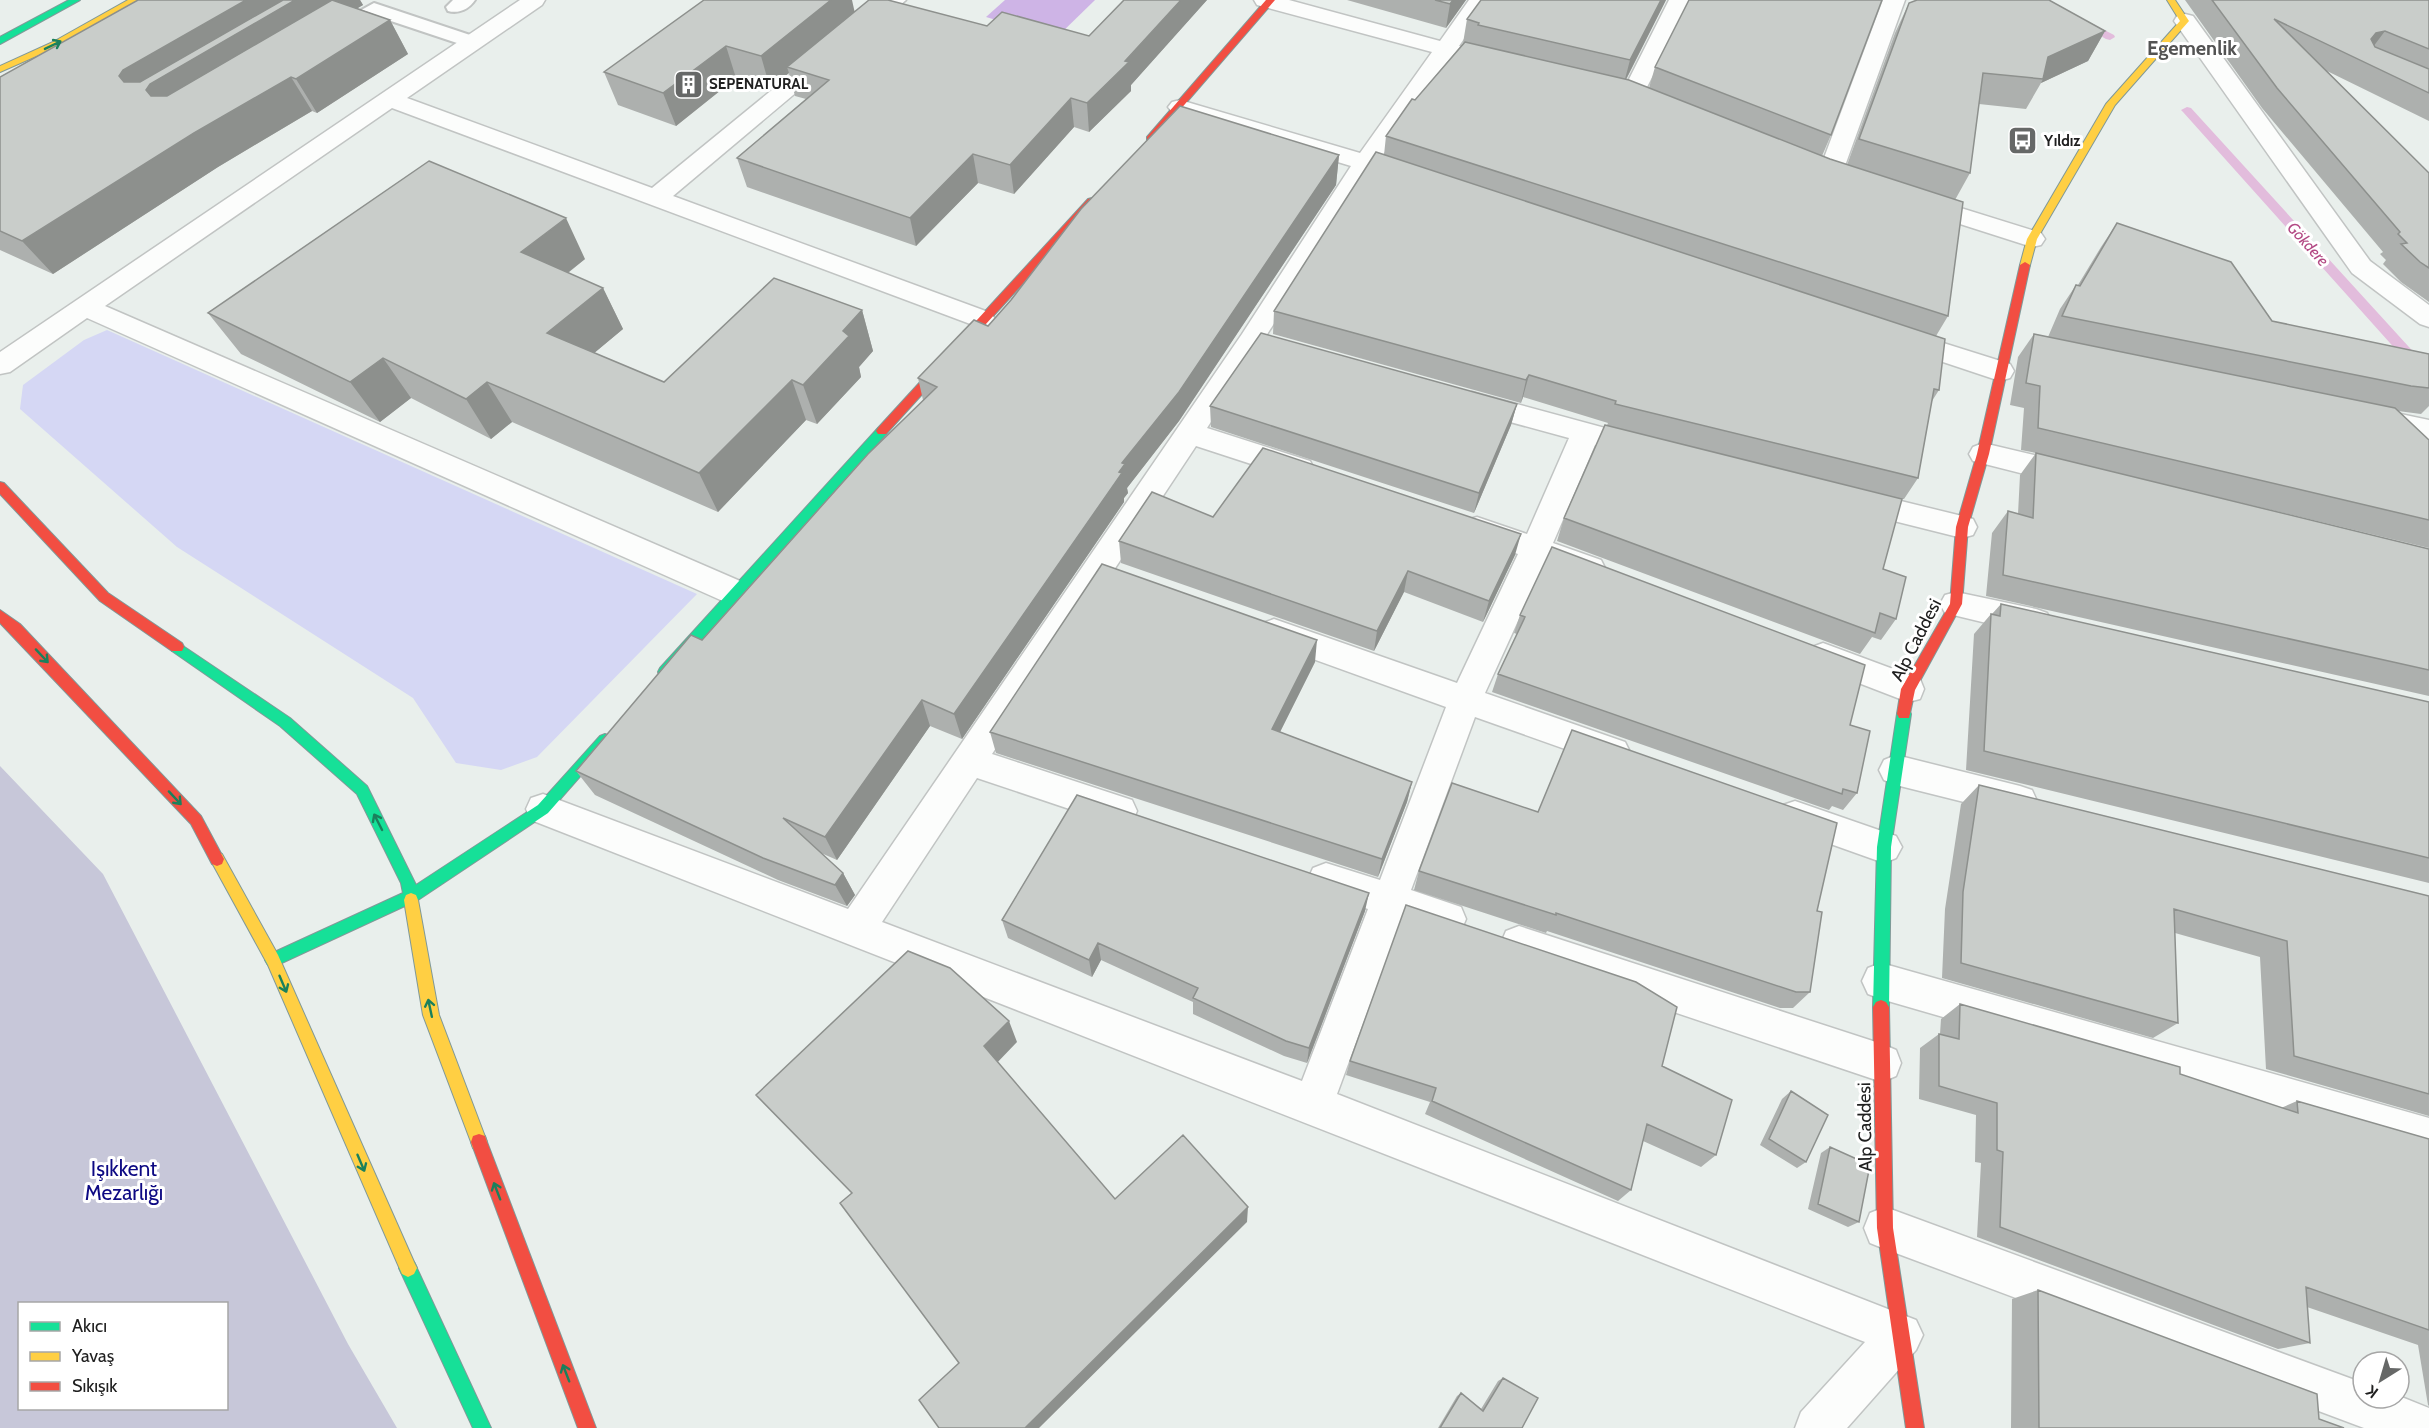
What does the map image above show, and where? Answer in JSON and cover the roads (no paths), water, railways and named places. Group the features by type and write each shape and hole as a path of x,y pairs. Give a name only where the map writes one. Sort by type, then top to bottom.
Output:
{"street":[{"path":"0,40 76,0"},
{"path":"0,69 56,44 134,0"},
{"path":"0,365 534,0"},
{"path":"655,198 895,0"},
{"path":"1140,149 1180,106 1269,0 1446,51 1493,62"},
{"path":"856,929 1096,569 1190,433 1263,343 1366,162 1480,0"},
{"path":"1632,95 1680,0"},
{"path":"1830,174 1894,0"},
{"path":"2171,0 2361,267 2429,318"},
{"name":"Alp Caddesi","path":"1915,1428 1885,1228 1881,981 1884,847 1908,689 1956,604 1962,528 1983,454 2000,371 2018,345 2032,239 2111,104 2185,21"},
{"path":"1608,89 1654,104"},
{"path":"389,99 982,319"},
{"path":"1180,106 1411,177"},
{"path":"1808,165 1853,182"},
{"path":"659,679 982,319 1101,192"},
{"path":"1898,196 2032,239"},
{"path":"85,307 736,593"},
{"path":"1876,330 2000,371"},
{"path":"1448,395 1586,434 1665,453"},
{"path":"2345,413 2427,430"},
{"path":"1190,433 1324,477"},
{"path":"1313,1105 1388,900 1465,700 1586,434"},
{"path":"1983,454 2097,482"},
{"path":"0,486 104,597 285,722 362,790 408,882 431,1015 587,1428"},
{"path":"1825,493 1962,528"},
{"path":"1447,518 1613,577"},
{"path":"1096,569 1130,581"},
{"path":"1956,604 2060,628"},
{"path":"0,615 15,628 196,820 273,960 375,1197 482,1428"},
{"path":"1242,621 1646,763"},
{"path":"1799,647 1908,689"},
{"path":"273,960 410,897 543,809 613,731"},
{"path":"969,761 1150,821"},
{"path":"1896,770 2047,807"},
{"path":"1771,807 1884,847"},
{"path":"543,809 1313,1105 1901,1335 1817,1428"},
{"path":"1298,870 1882,1063"},
{"path":"1881,981 2429,1138"},
{"path":"1885,1228 2424,1428"}],"lane":[{"path":"314,45 374,9 472,42"}],"waterway":[{"name":"Gökdere","path":"2085,23 2110,37"},
{"name":"Gökdere","path":"2187,110 2429,378"}],"place":[{"name":"SEPENATURAL","path":"688,84"},
{"name":"Yıldız","path":"2023,141"}],"district":[{"name":"Egemenlik","path":"2192,48"}],"park label":[{"name":"Işıkkent Mezarlığı","path":"124,1180"}]}
